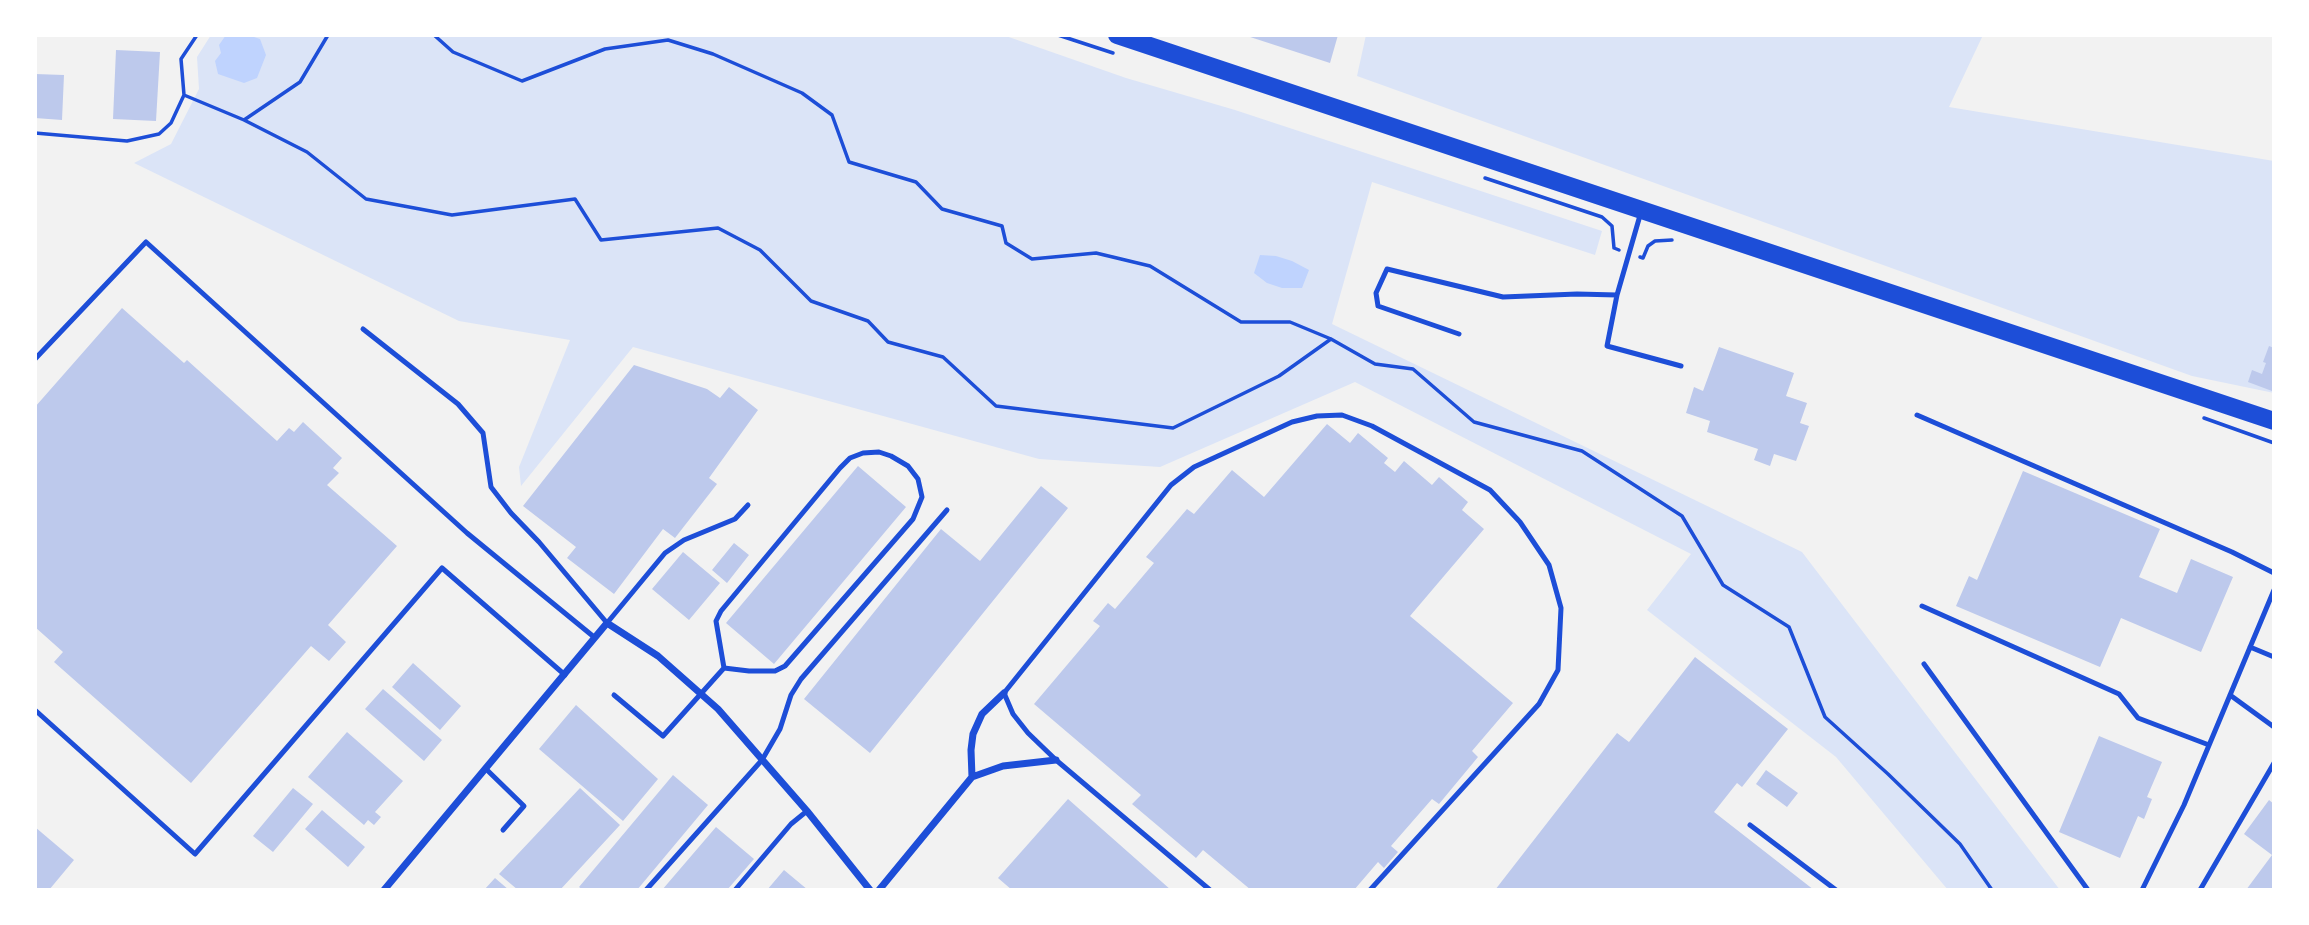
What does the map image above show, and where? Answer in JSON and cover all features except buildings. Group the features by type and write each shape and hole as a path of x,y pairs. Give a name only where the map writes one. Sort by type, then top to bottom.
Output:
{"highway":[{"path":"1118,35 2274,421"}],"street":[{"path":"384,890 607,624 658,656 701,693 807,811 870,890"},
{"path":"972,777 973,734 982,714 1004,693"},
{"path":"879,890 972,777 1013,764 1056,760"}],"lane":[{"path":"1642,209 1617,295 1607,346 1681,366"},
{"path":"35,359 146,242 467,533 594,637"},
{"path":"1459,334 1378,306 1376,293 1387,269 1503,297 1617,295"},
{"path":"363,329 458,404 483,433 491,487 607,624 664,553 684,540 735,519 748,505"},
{"path":"1210,890 1056,760 1013,714 1004,693 1171,485 1194,467 1292,422 1342,415 1372,426 1490,490 1520,522 1549,565 1561,608 1558,670 1539,704 1370,890"},
{"path":"1917,415 2232,552 2274,573"},
{"path":"879,452 908,466 918,479 922,497 912,519 785,666 775,671 724,668 716,621 721,611 840,468 850,458 863,453 879,452"},
{"path":"646,890 762,760 780,729 790,695 801,679 947,510"},
{"path":"35,710 195,855 442,568 565,675"},
{"path":"2142,890 2184,805 2274,590"},
{"path":"1922,606 2119,694 2138,718 2209,745"},
{"path":"2250,647 2274,657"},
{"path":"1923,664 2088,890"},
{"path":"614,695 663,736 724,668"},
{"path":"2230,695 2274,727"},
{"path":"2200,890 2274,764"},
{"path":"486,769 524,806 503,831"},
{"path":"736,890 791,824 807,811"},
{"path":"1750,825 1836,890"}],"path":[{"path":"35,133 127,141 159,134 171,123 184,95 181,59 197,35"},
{"path":"244,120 300,82 328,35"},
{"path":"434,35 453,51 522,81 605,48 668,40 713,54 802,93 832,115 849,162 916,182 942,209 1002,226 1006,243 1032,259 1096,253 1150,266 1241,322 1290,322 1331,339 1375,364 1413,369 1474,422 1582,451 1682,516 1723,584 1788,627 1825,717 1960,844 1992,890"},
{"path":"184,95 244,120 307,152 366,199 452,215 575,199 601,240 718,228 760,250 811,302 868,321 888,342 943,356 996,406 1173,428 1279,376 1331,339"}],"shaded area":[{"path":"211,35 1003,35 1126,78 1235,110 1602,231 1595,255 1372,182 1332,324 1802,552 2060,890 1948,890 1836,757 1647,610 1691,554 1355,382 1160,467 1039,459 633,347 521,486 519,467 570,340 459,321 134,163 171,144 199,89 197,57"},
{"path":"1366,35 1983,35 1949,107 2274,161 2274,393 2192,376 1357,76"}],"water":[{"path":"226,35 248,35 260,39 266,55 257,78 244,83 218,74 215,61 221,53 219,45"},
{"path":"1260,255 1276,256 1309,270 1302,288 1282,288 1267,283 1254,273"}]}
